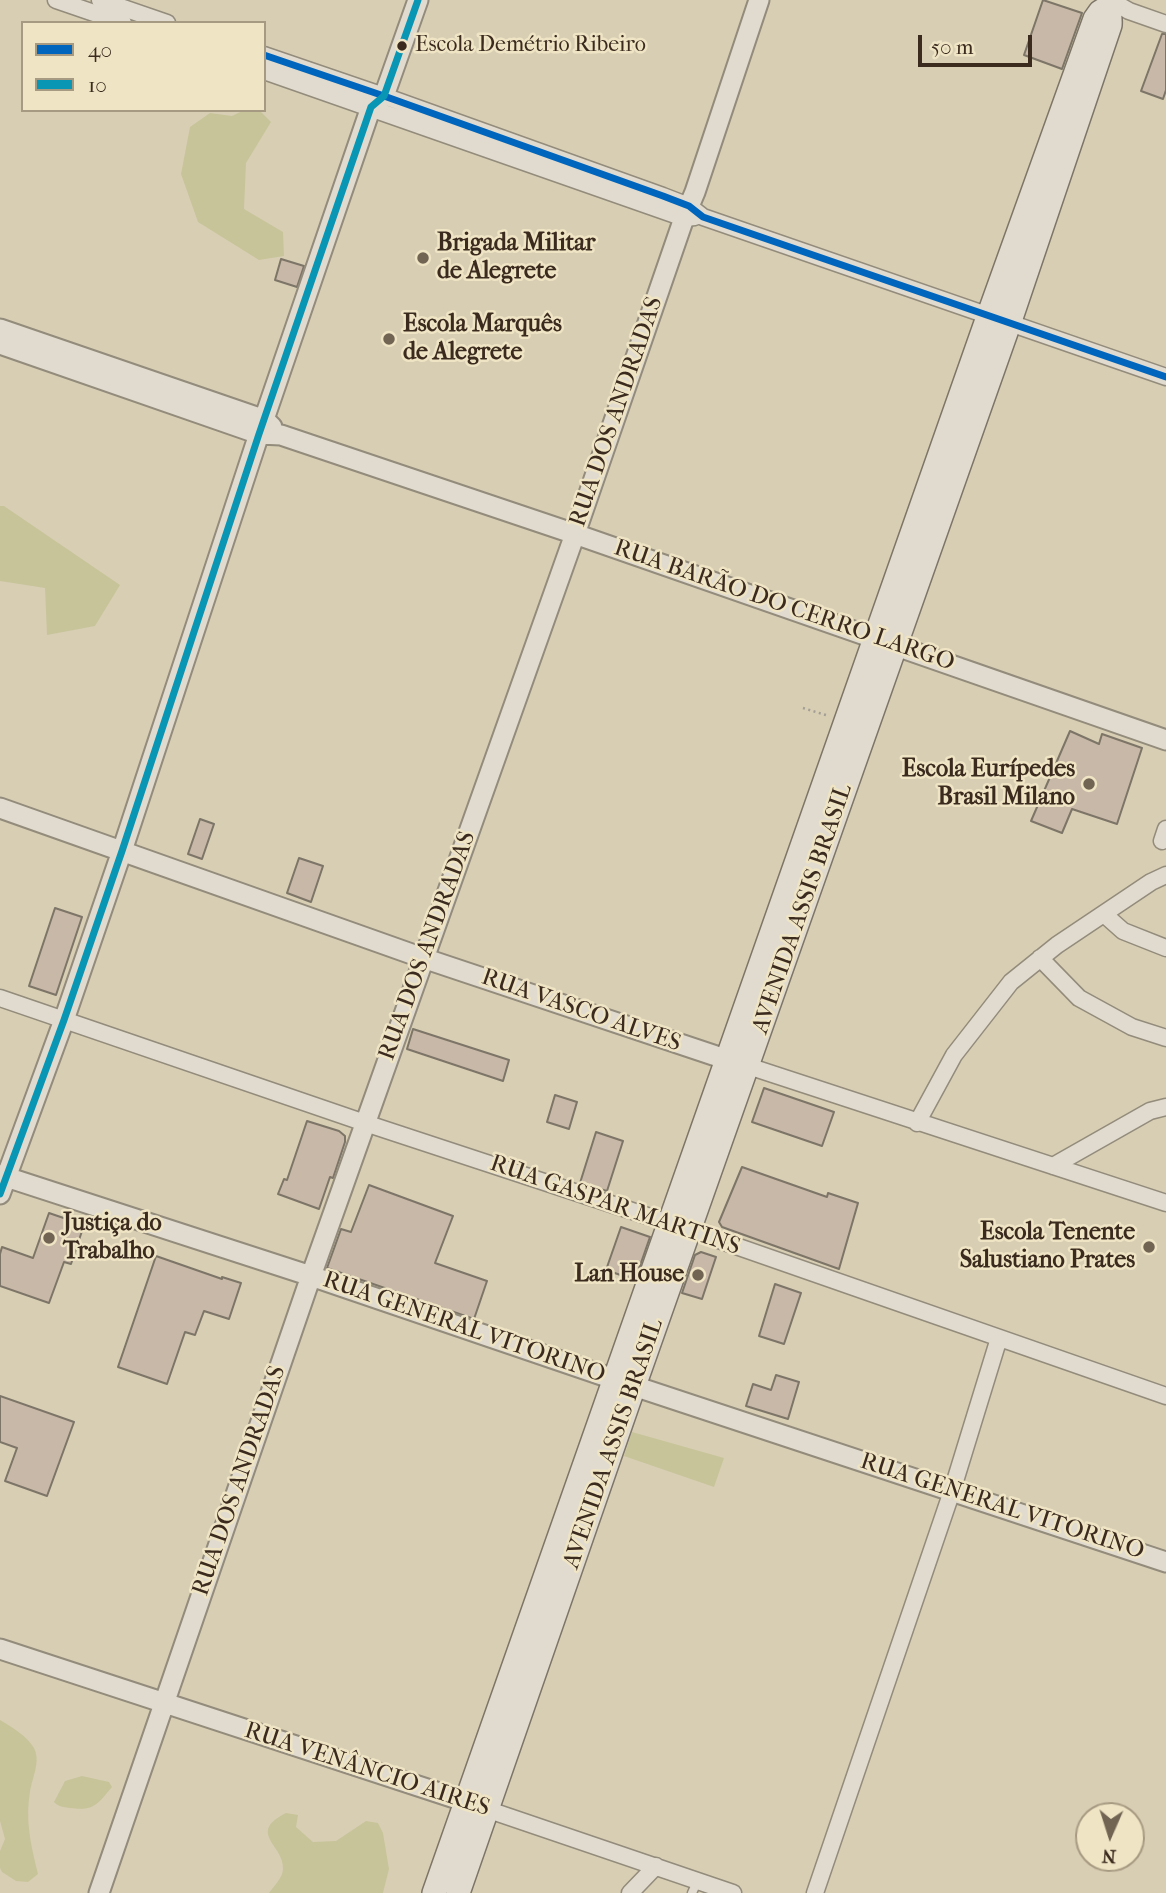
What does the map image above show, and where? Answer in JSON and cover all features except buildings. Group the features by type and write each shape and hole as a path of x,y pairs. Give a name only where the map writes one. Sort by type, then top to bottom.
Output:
{"main road":[{"name":"AVENIDA ASSIS BRASIL","path":"476,1805 998,320 1110,24 1109,3"},
{"name":"AVENIDA ASSIS BRASIL","path":"824,817 846,721 885,641"},
{"path":"434,1893 476,1805"},
{"path":"458,1893 476,1805"}],"street":[{"path":"57,0 117,21"},
{"path":"100,0 161,21"},
{"path":"2,1182 64,1020 262,427 378,101 418,0"},
{"name":"RUA DOS ANDRADAS","path":"99,1893 423,957 692,214 759,0"},
{"path":"1109,3 1166,24"},
{"path":"266,56 378,101 692,214 1166,377"},
{"path":"266,72 378,101"},
{"name":"RUA BARÃO DO CERRO LARGO","path":"0,329 281,435 575,534 1166,740"},
{"name":"RUA BARÃO DO CERRO LARGO","path":"0,344 262,427"},
{"name":"RUA VASCO ALVES","path":"0,808 423,957 917,1123 1166,1203"},
{"path":"917,1123 954,1055 1011,982 1040,958 1151,882 1166,875"},
{"path":"1105,915 1124,931 1166,948"},
{"path":"1040,958 1079,998 1132,1027 1166,1038"},
{"name":"RUA GASPAR MARTINS","path":"0,998 680,1227 1166,1396"},
{"path":"1053,1166 1150,1111 1166,1107"},
{"name":"RUA GENERAL VITORINO","path":"2,1182 311,1276 1166,1562"},
{"path":"815,1893 952,1491 999,1339"},
{"name":"RUA VENÂNCIO AIRES","path":"0,1649 656,1866 694,1887 733,1893"},
{"path":"630,1893 656,1866"}],"path":[{"path":"803,708 846,721"}],"shaded area":[{"path":"240,112 261,112 271,122 246,163 244,209 283,232 284,256 259,260 198,222 181,174 190,127 210,113 232,116"},
{"path":"0,506 4,506 120,585 95,626 47,635 45,588 0,581"},
{"path":"632,1432 724,1458 714,1487 624,1456"},
{"path":"0,1720 23,1736 36,1753 28,1823 38,1874 28,1882 16,1881 0,1868 0,1851 5,1839 0,1821"},
{"path":"82,1776 109,1782 112,1787 90,1807 78,1809 59,1806 54,1802 65,1781"},
{"path":"286,1813 298,1815 296,1827 313,1842 336,1841 366,1821 378,1823 383,1833 389,1869 383,1893 269,1893 283,1869 279,1853 270,1840 269,1827 274,1820"}],"transit line":[{"name":"10","path":"0,1194 122,851 259,434 371,107 384,96 418,0"},
{"name":"40","path":"266,56 663,196 689,206 703,217 1166,377"}],"place":[{"name":"Escola Demétrio Ribeiro","path":"402,46"},
{"name":"Brigada Militar de Alegrete","path":"423,258"},
{"name":"Escola Marquês de Alegrete","path":"389,339"},
{"name":"Escola Eurípedes Brasil Milano","path":"1089,784"},
{"name":"Justiça do Trabalho","path":"49,1238"},
{"name":"Escola Tenente Salustiano Prates","path":"1149,1247"},
{"name":"Lan House","path":"698,1275"}]}
